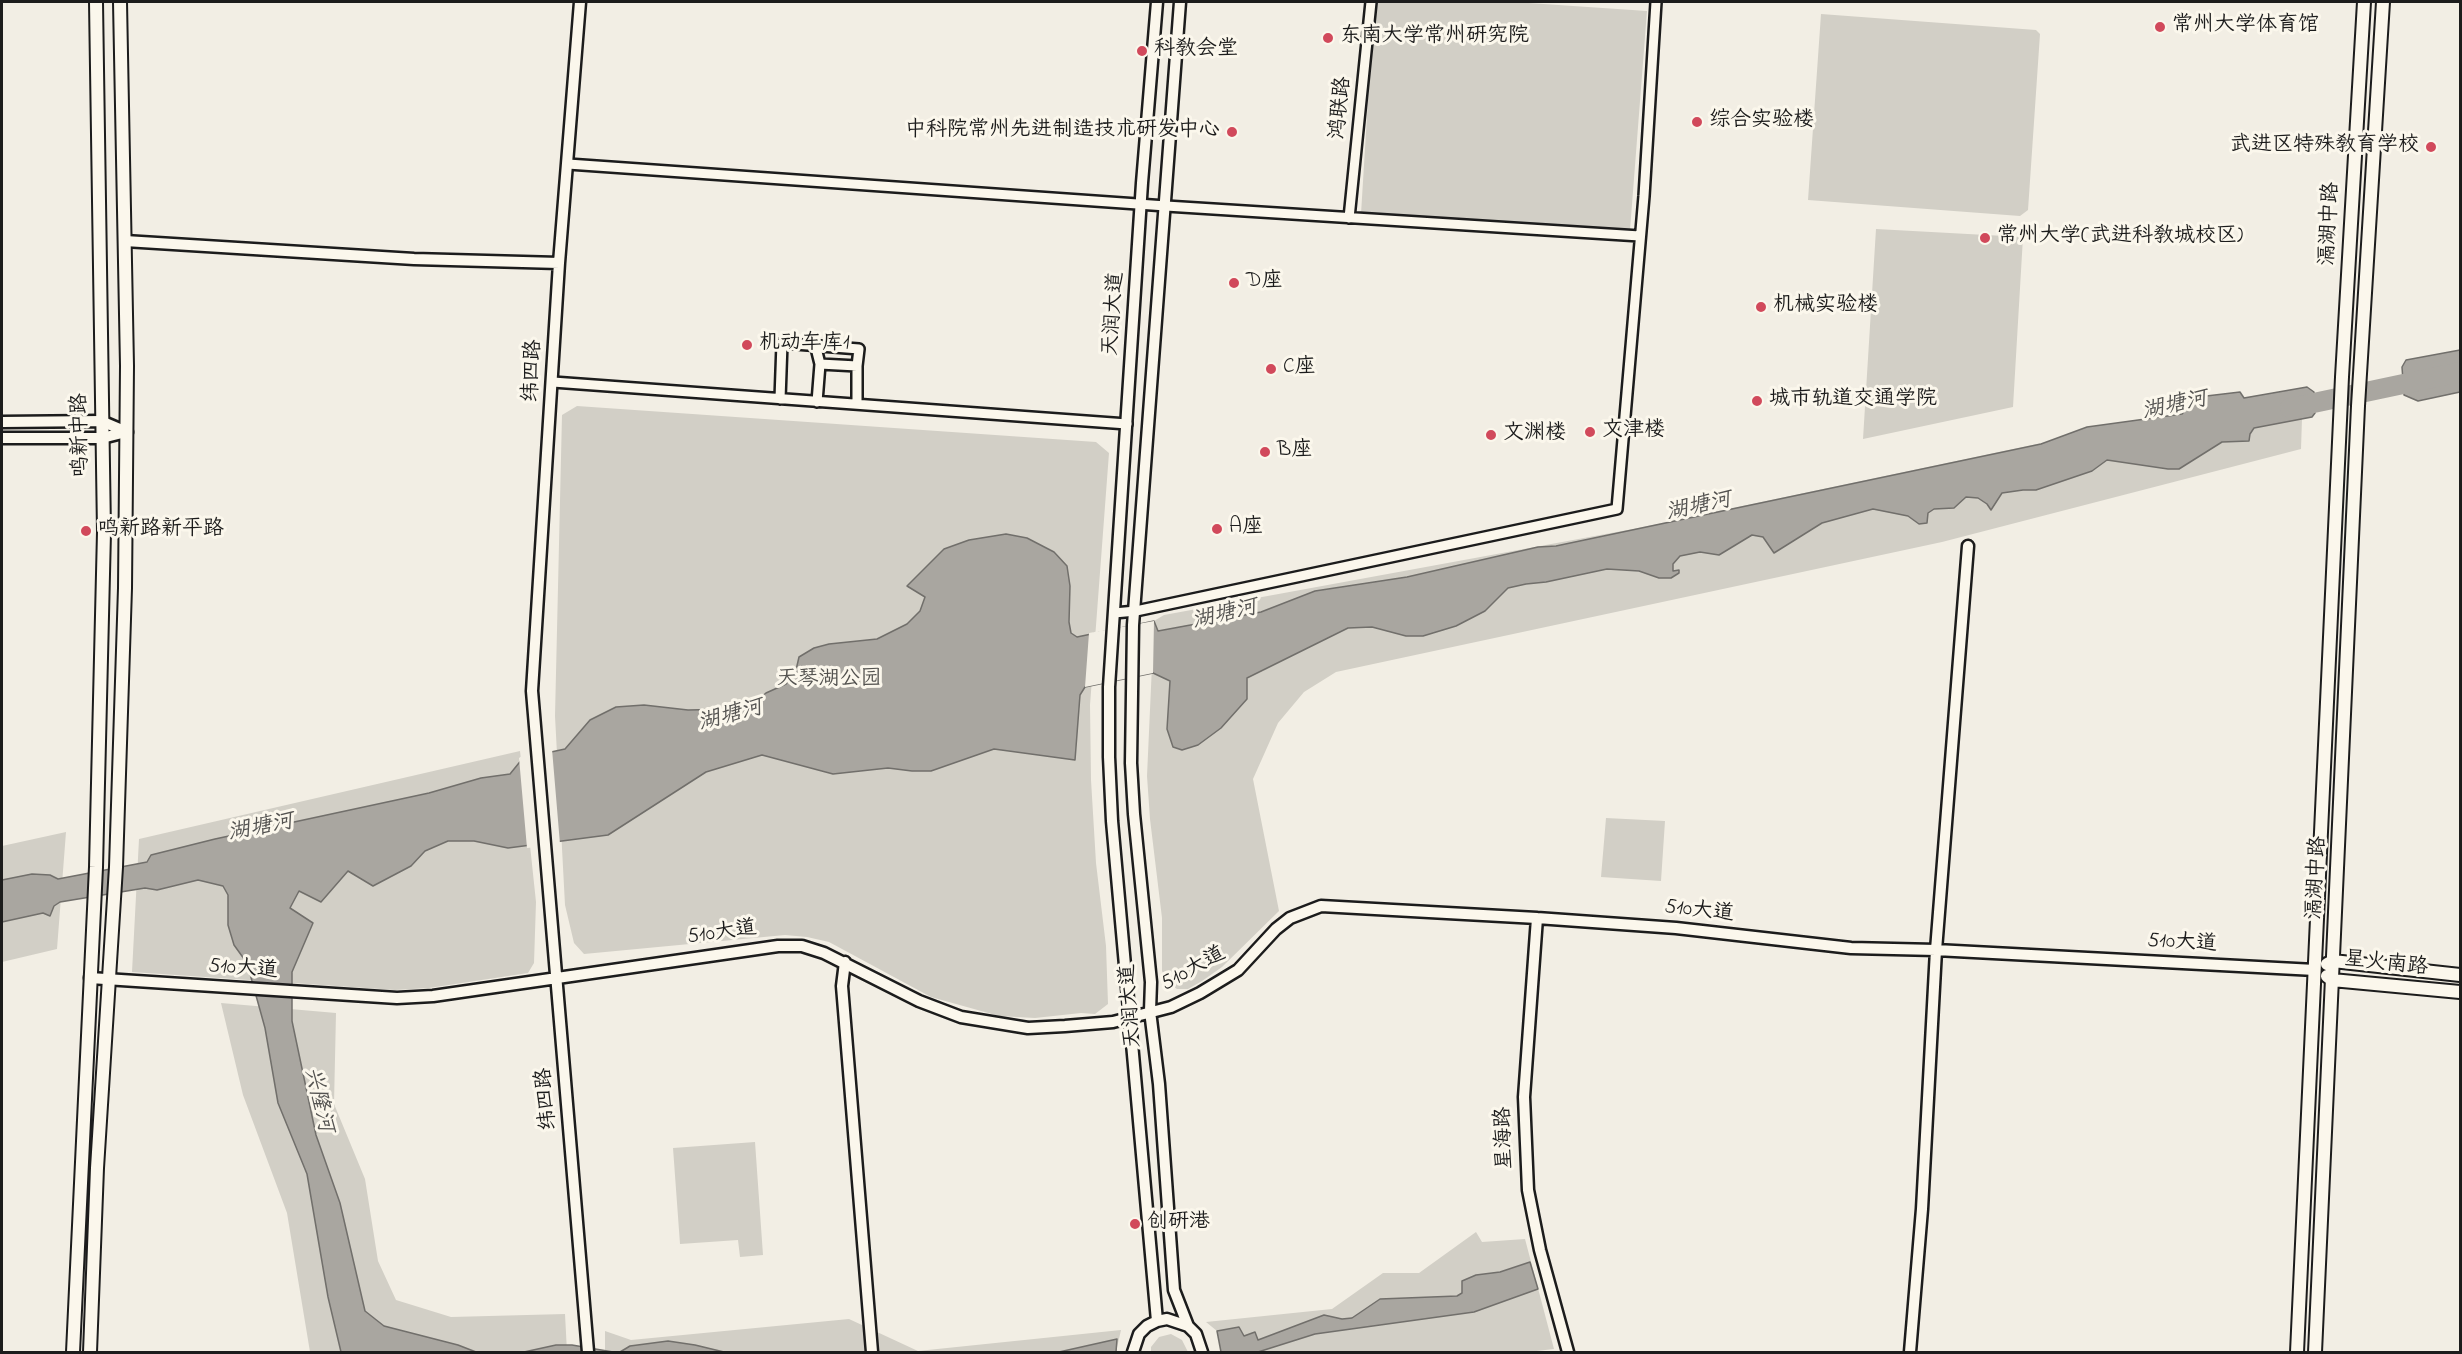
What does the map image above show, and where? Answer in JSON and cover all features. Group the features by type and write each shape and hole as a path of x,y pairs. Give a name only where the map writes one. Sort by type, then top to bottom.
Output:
{"main road":[{"name":"鸣新中路","path":"73,1353 96,867 104,532 96,2"},
{"name":"鸣新中路","path":"90,1353 97,1168 116,867 125,588 127,432 120,2"},
{"name":"滆湖中路","path":"2297,1353 2342,377 2364,2"},
{"name":"滆湖中路","path":"2315,1353 2358,406 2383,2"},
{"name":"星火南路","path":"2315,970 2333,961 2460,975"},
{"name":"星火南路","path":"2315,970 2332,980 2460,992"}],"street":[{"name":"纬四路","path":"580,2 559,263 532,691 588,1353"},
{"name":"天润大道","path":"1157,2 1109,687 1112,821 1157,1321"},
{"name":"天润大道","path":"1180,2 1131,680 1134,814 1151,982 1150,1011 1159,1084 1174,1290 1188,1326 1196,1334 1202,1353"},
{"name":"鸿联路","path":"1349,218 1371,2"},
{"path":"1114,613 1617,509 1640,236 1656,2"},
{"path":"568,164 1166,206 1640,236"},
{"path":"125,241 414,259 559,263"},
{"path":"780,399 782,343 864,347 857,366 857,405"},
{"path":"814,344 820,364 817,402"},
{"path":"820,364 857,366"},
{"path":"553,382 1127,424"},
{"path":"2,422 101,421 127,432"},
{"path":"2,438 102,438 127,432"},
{"path":"1910,1353 1921,1217 1936,950 1968,546"},
{"name":"510大道","path":"90,978 255,991 397,998 433,996 778,946 802,946 824,952 919,1001 961,1017 1028,1028 1056,1027 1113,1022 1171,1007 1216,985 1238,970 1276,929 1290,918 1321,906 1676,928 1851,948 1936,950 2315,970"},
{"name":"星海路","path":"1537,918 1524,1097 1528,1190 1540,1250 1568,1353"},
{"path":"845,962 842,986 872,1350"},
{"path":"1133,1353 1139,1334 1157,1321 1167,1319 1188,1326"}],"green space":[{"path":"1374,2 1514,2 1647,11 1630,230 1361,214"},
{"path":"1821,14 2036,30 2040,34 2028,210 2020,216 1808,200"},
{"path":"1876,229 2023,237 2013,407 1863,439"},
{"path":"2303,388 2301,449 1942,542 1336,672 1304,692 1278,723 1253,779 1279,911 1222,967 1202,981 1188,989 1177,989 1167,982 1162,971 1162,918 1147,776 1154,621 1164,615 1633,529"},
{"name":"天琴湖公园","path":"577,406 1096,442 1109,453 1090,705 1091,780 1096,863 1106,946 1108,1004 1095,1014 1081,1013 1035,1018 999,1016 931,997 829,942 807,937 785,935 584,954 574,943 565,905 555,716 562,415"},
{"path":"520,751 536,902 534,963 528,973 429,988 395,990 132,972 139,839"},
{"path":"1606,818 1665,821 1661,881 1601,877"},
{"path":"66,832 57,949 2,962 2,846"},
{"path":"221,1003 336,1013 334,1104 365,1179 378,1261 396,1300 451,1317 565,1314 567,1352 310,1352 287,1213 243,1095"},
{"path":"755,1142 763,1255 740,1257 738,1240 680,1244 673,1148"},
{"path":"1476,1232 1482,1242 1525,1239 1554,1349 1528,1352 1221,1352 1217,1331 1206,1322 1332,1309 1383,1273 1419,1273"},
{"path":"849,1319 918,1351 1121,1330 1116,1352 605,1352 605,1331 631,1340"},
{"path":"1171,1334 1182,1340 1188,1352 1151,1352 1151,1347 1159,1337"}],"water":[{"path":"2460,350 2460,392 2418,401 2404,395 2402,367 2406,360"},
{"path":"2307,387 2314,392 2315,413 2312,417 2254,428 2249,441 2222,442 2179,469 2107,460 2092,471 2036,490 2002,493 1991,510 1978,498 1966,497 1954,508 1934,509 1928,513 1927,523 1919,524 1908,516 1873,509 1822,523 1774,553 1763,537 1752,535 1719,555 1700,552 1680,556 1673,564 1673,571 1679,570 1679,573 1671,578 1659,578 1639,571 1607,569 1508,588 1485,611 1456,626 1423,636 1406,636 1372,627 1348,628 1247,678 1247,699 1221,728 1198,745 1182,750 1173,747 1167,729 1170,681 1153,673 1085,687 1080,695 1075,760 994,749 931,771 888,768 833,774 762,755 706,772 608,835 508,848 474,841 448,841 425,851 411,866 373,886 348,871 321,902 299,891 290,908 313,923 292,972 292,1021 316,1135 340,1203 365,1311 384,1326 458,1345 476,1352 341,1352 328,1297 307,1174 278,1103 265,1028 247,963 234,945 228,925 228,895 223,886 198,880 157,890 145,888 60,902 54,906 50,916 43,913 2,922 2,880 32,874 50,875 58,879 147,862 151,855 215,839 429,793 481,778 510,774 523,758 565,749 590,720 616,707 644,705 688,710 736,709 754,703 766,693 786,684 796,670 799,657 814,648 829,644 877,639 907,624 920,611 925,597 907,586 944,549 969,540 1006,534 1027,538 1054,552 1067,566 1070,586 1069,622 1071,633 1077,637 1154,621 1158,631 1261,612 1315,591 1407,577 1538,547 1556,546 2041,444 2087,427 2182,414 2198,397 2240,392 2244,398"},
{"path":"1530,1262 1538,1289 1474,1312 1315,1334 1258,1352 1221,1352 1217,1331 1239,1327 1244,1336 1255,1332 1258,1340 1324,1315 1342,1319 1352,1318 1380,1299 1457,1296 1462,1293 1462,1281 1476,1275 1500,1272"},
{"path":"1117,1339 1116,1352 1059,1352"},
{"path":"668,1341 724,1352 620,1352 630,1346"},
{"path":"556,1345 572,1345 613,1352 524,1352"}],"pier":[{"path":"1154,621 1153,673 1085,687 1089,633"},
{"path":"552,749 560,844 527,848 519,758"}],"waterway":[{"name":"湖塘河","path":"2290,408 2460,372"}],"place":[{"name":"常州大学体育馆","path":"2160,27"},
{"name":"东南大学常州研究院","path":"1328,38"},
{"name":"科教会堂","path":"1142,51"},
{"name":"综合实验楼","path":"1697,122"},
{"name":"中科院常州先进制造技术研发中心","path":"1232,132"},
{"name":"武进区特殊教育学校","path":"2431,147"},
{"name":"常州大学(武进科教城校区)","path":"1985,238"},
{"name":"D座","path":"1234,283"},
{"name":"机械实验楼","path":"1761,307"},
{"name":"机动车库1","path":"747,345"},
{"name":"C座","path":"1271,369"},
{"name":"城市轨道交通学院","path":"1757,401"},
{"name":"文津楼","path":"1590,432"},
{"name":"文渊楼","path":"1491,435"},
{"name":"B座","path":"1265,452"},
{"name":"A座","path":"1217,529"},
{"name":"鸣新路新平路","path":"86,531"},
{"name":"创研港","path":"1135,1224"}],"water label":[{"name":"兴隆河","path":"317,1100"}]}
